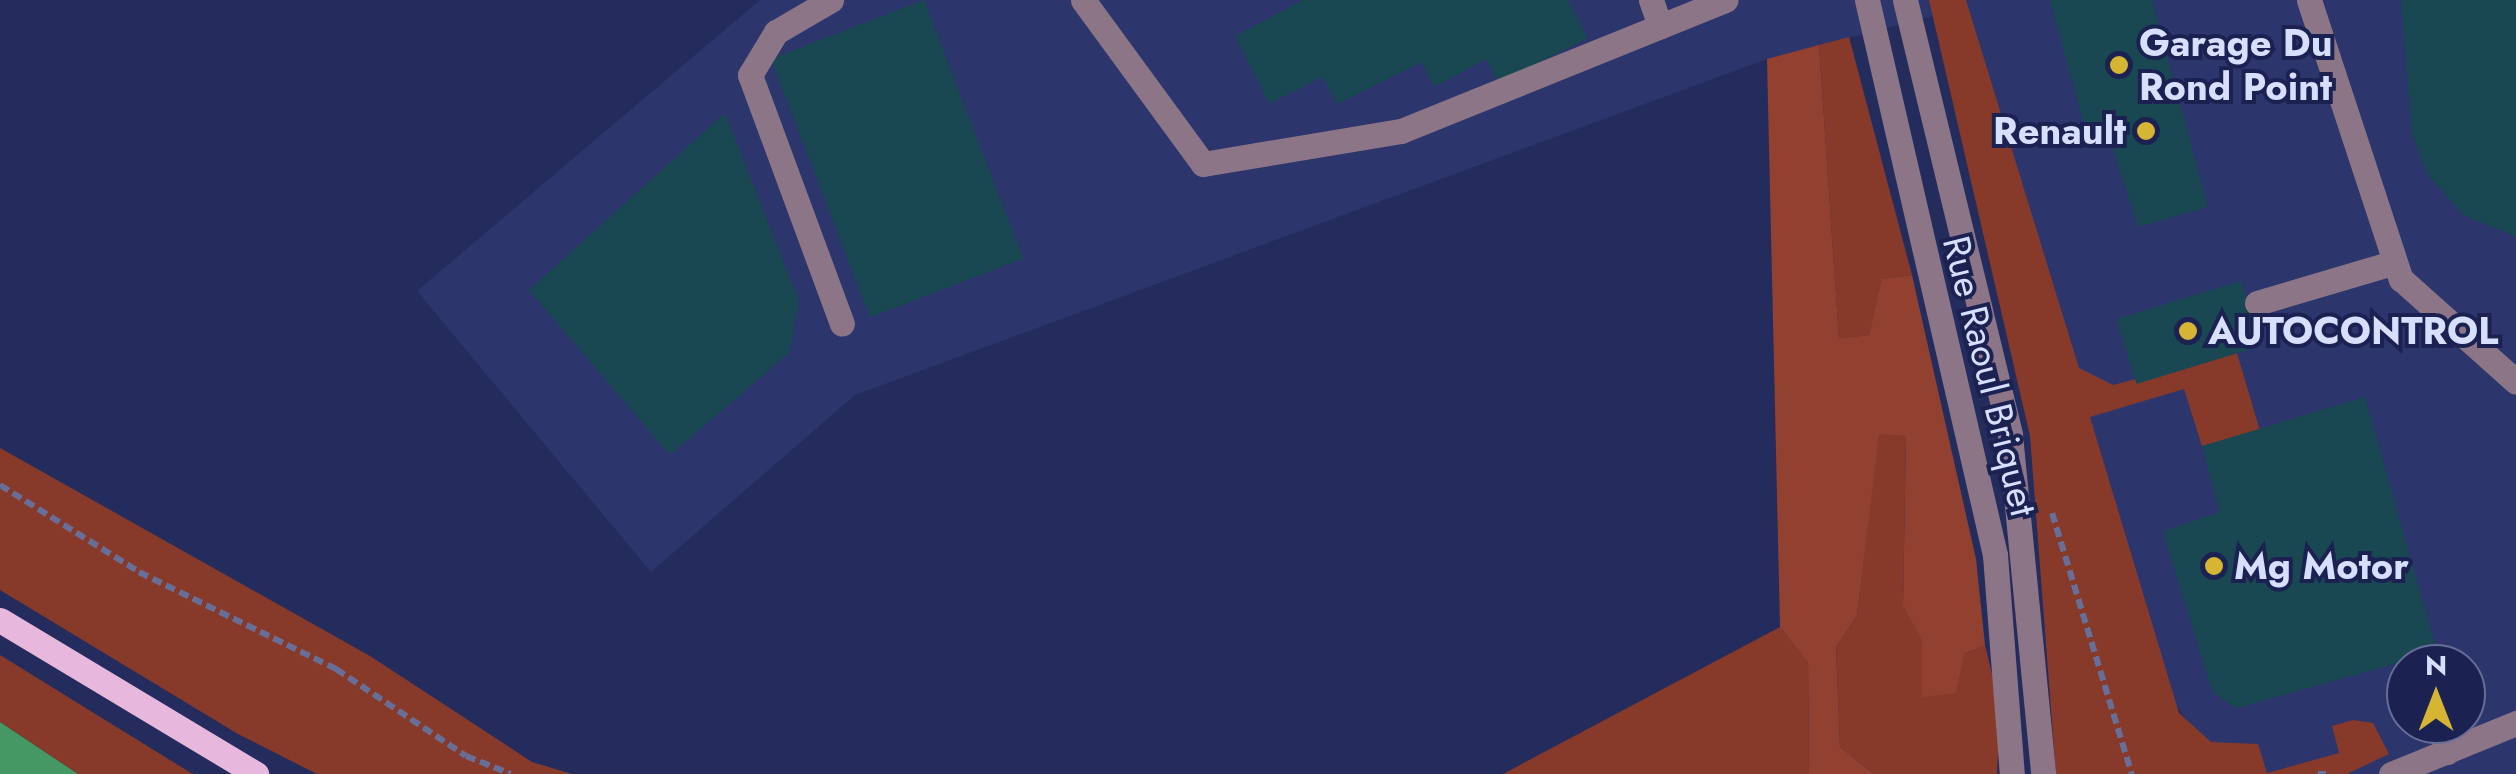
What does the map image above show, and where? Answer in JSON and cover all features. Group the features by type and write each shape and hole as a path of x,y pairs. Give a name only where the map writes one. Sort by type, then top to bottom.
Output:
{"main road":[{"path":"0,620 256,774"}],"street":[{"path":"831,0 776,32 750,74 842,324"},
{"path":"1083,0 1203,164 1401,131 1726,0"},
{"path":"1650,0 1660,26"},
{"name":"Rue Raoul Briquet","path":"1867,0 1996,555 2012,774"},
{"path":"2309,0 2392,264 2426,306 2516,382"},
{"name":"Rue Raoul Briquet","path":"1902,1 2010,435 2043,774"},
{"path":"2257,302 2392,264"},
{"path":"2391,774 2516,723"},
{"path":"2445,744 2447,752"}],"path":[{"path":"0,485 139,572 336,669 466,756 512,774"},
{"path":"2047,496 2132,774"},
{"path":"2318,774 2326,774"}],"shaded area":[{"path":"760,0 2516,0 2516,774 2211,774 2195,732 2171,698 1967,7 1767,59 855,395 651,572 417,291"},
{"path":"1929,0 1966,0 2079,368 2113,385 2237,353 2260,431 2202,446 2184,389 2090,417 2179,713 2211,742 2258,744 2267,773 2339,753 2332,726 2353,720 2373,723 2389,754 2347,774 2056,774 2030,436"},
{"path":"1849,37 1912,275 1883,279 1869,335 1839,340 1819,45"},
{"path":"1819,45 1839,339 1869,335 1882,279 1912,275 1976,559 1985,645 1964,654 1956,693 1922,697 1922,641 1903,605 1906,436 1879,434 1857,616 1836,647 1840,747 1874,774 1809,774 1808,662 1780,627 1767,59"},
{"path":"1878,433 1906,436 1903,604 1922,641 1922,697 1964,654 1985,645 2000,708 1997,774 1874,774 1840,747 1836,647 1857,616"},
{"path":"0,448 370,656 532,762 572,774 317,774 238,734 0,590"},
{"path":"1780,627 1808,661 1809,774 1503,774"},
{"path":"0,655 194,774 78,774 0,722"},
{"path":"0,722 78,774 0,774"}],"building":[{"path":"924,0 1023,259 870,317 771,59"},
{"path":"1303,0 1568,0 1588,38 1499,83 1486,59 1434,87 1422,62 1337,104 1323,77 1269,103 1235,36"},
{"name":"Garage Du Rond Point","path":"2050,0 2152,0 2208,207 2138,227 2113,148 2086,131"},
{"path":"2401,0 2516,0 2516,237 2464,215 2427,174 2412,133"},
{"path":"725,113 799,301 789,353 670,455 529,290"},
{"name":"AUTOCONTROL","path":"2241,281 2261,346 2137,384 2117,319"},
{"path":"2365,397 2435,644 2386,644 2386,666 2237,708 2213,693 2163,531 2220,512 2202,446"}],"place":[{"name":"Garage Du Rond Point","path":"2119,65"},
{"name":"Renault","path":"2146,131"},
{"name":"AUTOCONTROL","path":"2188,331"},
{"name":"Mg Motor","path":"2214,566"}]}
